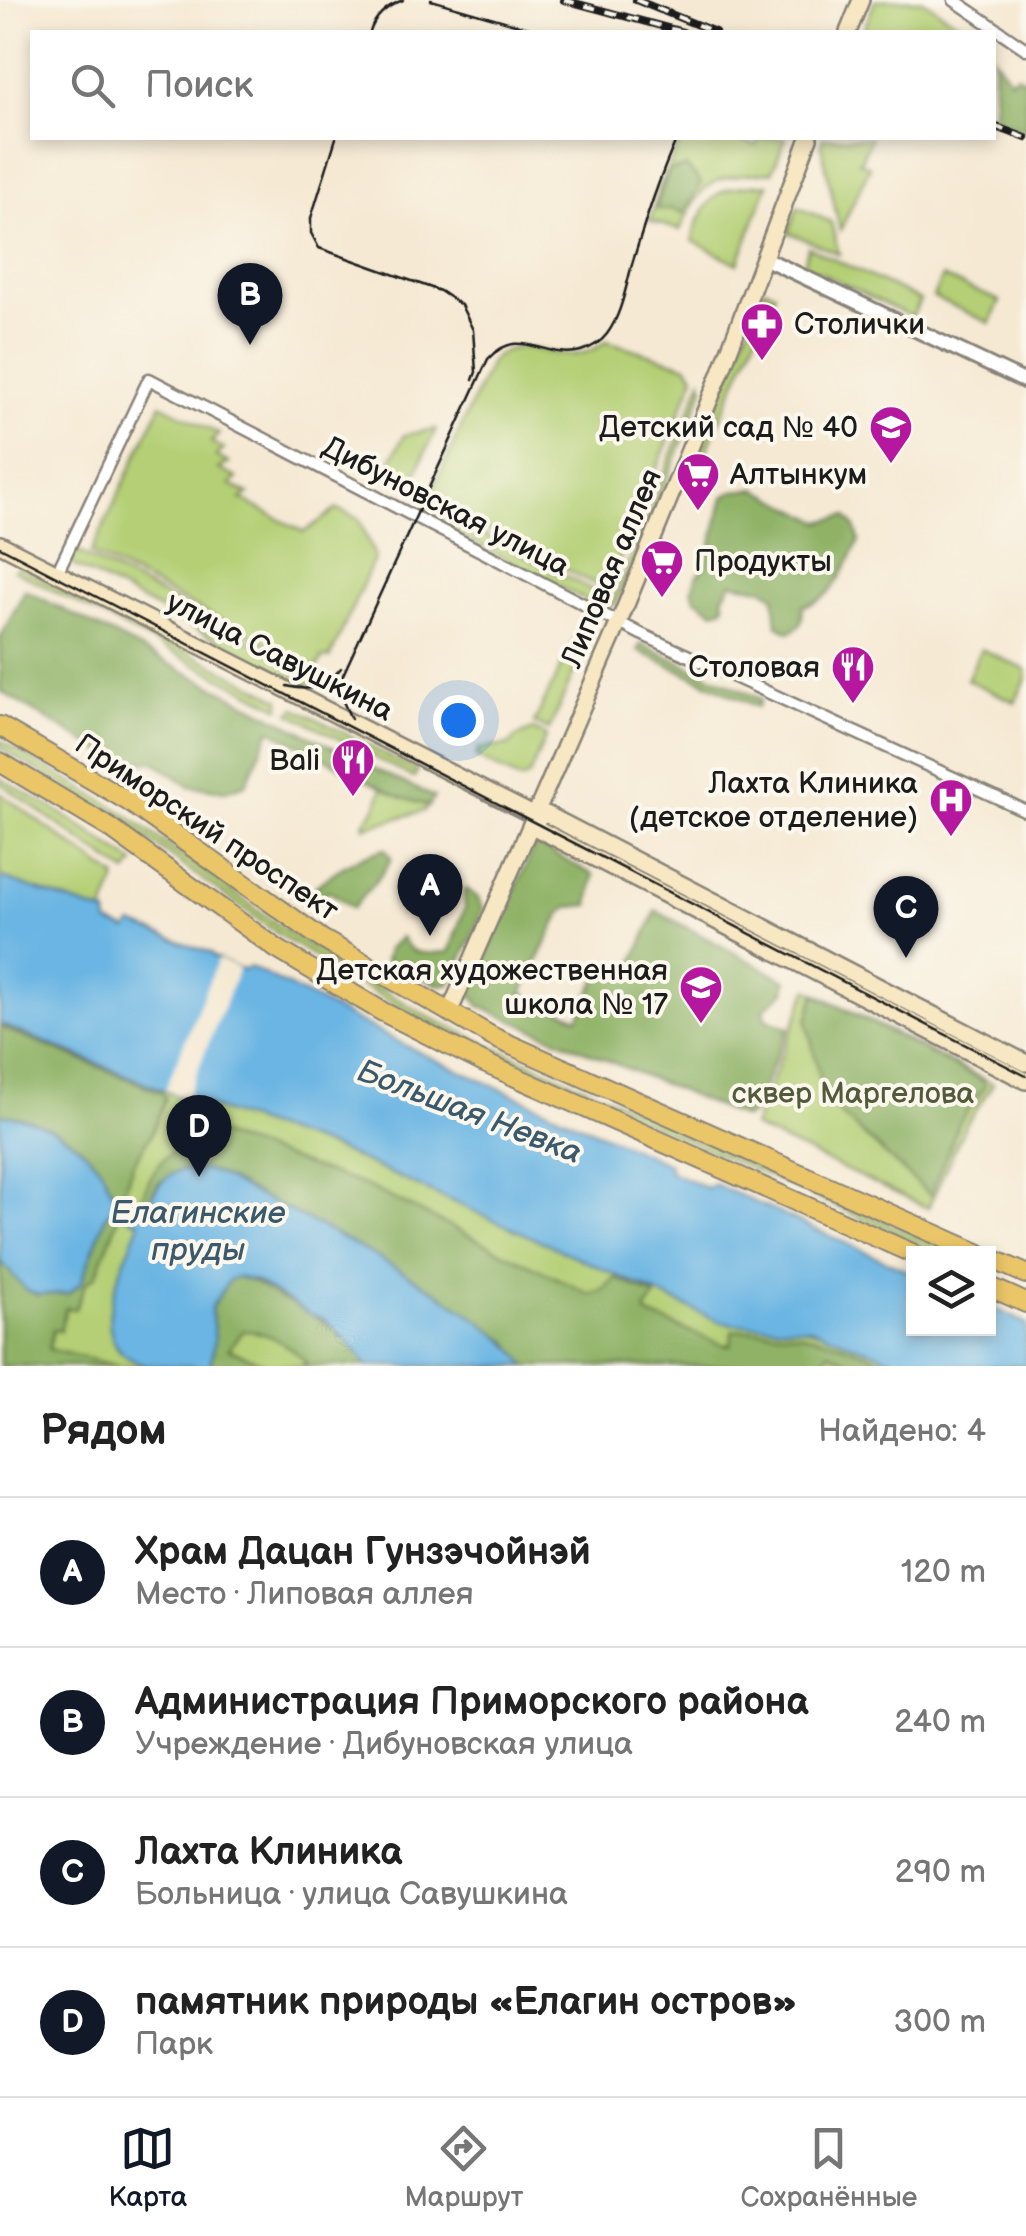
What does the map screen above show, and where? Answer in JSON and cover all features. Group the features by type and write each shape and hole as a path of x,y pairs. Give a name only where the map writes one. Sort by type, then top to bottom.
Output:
{"main road":[{"path":"849,30 860,0"},
{"name":"Липовая аллея","path":"448,1013 619,622 808,140"},
{"name":"улица Савушкина","path":"0,544 535,816 546,814 1026,1063"},
{"name":"Приморский проспект","path":"0,726 128,801 322,939 448,1013 493,1037 962,1246"},
{"name":"Приморский проспект","path":"0,762 110,828 277,948 383,1012 482,1062 906,1250"},
{"name":"улица Савушкина","path":"535,816 538,829 1026,1081"},
{"path":"996,1261 1026,1274"},
{"path":"996,1290 1026,1303"}],"street":[{"path":"954,0 1026,49"},
{"path":"764,258 1026,382"},
{"name":"Дибуновская улица","path":"58,573 149,379 619,622 1026,811"}],"green space":[{"path":"875,0 923,0 968,30 952,26 949,30 864,30"},
{"path":"996,60 1010,79 1017,75 1026,81 1026,131 996,119"},
{"path":"681,140 740,140 756,146 759,140 785,140 772,172 714,182 697,198 680,230 650,221 660,186"},
{"path":"822,140 870,140 860,162 870,167 840,231"},
{"path":"687,167 701,183 684,213 655,209 669,170"},
{"path":"768,184 738,264 693,241 706,207 720,193"},
{"path":"797,207 831,222 839,254 788,232"},
{"path":"808,247 920,300 912,317 804,265"},
{"path":"942,277 1000,301 990,323 933,297"},
{"path":"764,288 775,293 703,458 699,451"},
{"path":"607,341 688,366 695,376 607,590 428,500 491,361 504,351 517,348 573,355"},
{"path":"702,380 704,388 617,603 610,607"},
{"path":"161,404 219,434 211,442 224,449 216,456 229,463 219,469 237,478 230,485 249,494 241,499 304,532 337,509 359,519 375,557 330,658 323,657 316,669 91,553"},
{"path":"436,429 409,488 383,475 404,435"},
{"path":"757,489 821,522 846,516 859,541 838,581 823,597 803,606 800,625 789,632 777,625 774,596 762,588 731,583 722,609 713,611 695,598 692,590 706,565 724,497 733,491"},
{"path":"425,505 604,596 599,607 421,515"},
{"path":"75,550 325,680 305,685 71,564"},
{"path":"19,566 280,699 280,708 14,570"},
{"path":"25,590 434,797 429,806 400,797 270,730 246,784 225,791 189,786 155,762 117,761 0,691 0,638"},
{"path":"580,628 591,633 549,730 534,723"},
{"path":"641,644 761,699 758,707 638,651"},
{"path":"981,649 1026,670 1015,702 967,680"},
{"path":"296,708 417,771 414,778 290,713"},
{"path":"533,730 546,736 529,776 521,780 476,757 479,749 509,745 516,737"},
{"path":"0,740 122,812 288,932 428,1017 939,1246 923,1246 425,1023 284,938 118,818 0,748"},
{"path":"0,778 135,863 127,873 0,783"},
{"path":"382,788 429,806 424,811 365,827"},
{"path":"0,793 117,878 103,913 0,877"},
{"path":"535,844 594,875 589,905 568,907 560,915 522,993 578,1018 604,964 628,974 656,911 787,981 785,991 764,1009 767,1019 789,1028 751,1114 744,1118 481,1007 470,993"},
{"path":"385,849 391,857 389,863 353,908 329,891 319,897 310,892 345,866"},
{"path":"467,889 484,910 450,985 437,984 385,961 388,949 401,937 416,952 449,952 465,907"},
{"name":"сквер Маргелова","path":"808,989 993,1084 965,1126 928,1208 753,1127"},
{"name":"сквер Маргелова","path":"815,994 983,1081 985,1086 959,1123 930,1195 838,1112 821,1082 807,1022"},
{"path":"0,1024 183,1098 338,1150 458,1204 789,1325 829,1333 910,1366 0,1366"},
{"path":"0,1027 161,1092 166,1098 151,1135 133,1164 120,1202 71,1143 40,1124 0,1114"},
{"path":"212,1132 367,1186 590,1294 603,1290 615,1278 656,1296 646,1314 721,1344 731,1345 732,1331 798,1333 835,1342 896,1366 858,1366 828,1352 821,1366 526,1366 508,1342 426,1286 215,1173 182,1170 158,1183 147,1205 137,1208 159,1164 175,1151 201,1149"},
{"path":"111,1210 117,1211 118,1219 96,1276 86,1283 75,1309 66,1308 60,1331 53,1330 49,1349 117,1366 0,1366 0,1261 27,1290 38,1295 69,1293 81,1283"},
{"path":"237,1277 328,1325 367,1366 303,1366 306,1362 277,1340 243,1331 229,1349 270,1366 210,1366 215,1340 211,1308 229,1279"}],"water":[{"name":"Большая Невка","path":"0,877 107,914 108,923 127,930 132,924 211,953 243,970 250,967 427,1056 669,1164 669,1171 707,1188 714,1184 906,1270 906,1336 996,1336 996,1309 1026,1323 1026,1366 910,1366 810,1328 716,1320 338,1150 183,1098 0,1024"},
{"name":"Елагинские пруды","path":"0,1114 41,1124 67,1137 98,1165 115,1196 128,1205 147,1205 161,1183 181,1170 206,1170 220,1176 359,1247 444,1297 509,1345 526,1366 367,1366 324,1319 255,1281 237,1277 229,1280 211,1308 215,1340 210,1366 146,1365 126,1356 114,1342 111,1305 139,1222 111,1210 106,1215 81,1283 69,1293 38,1295 26,1290 0,1261"}],"pier":[{"path":"218,959 239,968 186,1099 165,1090"}],"tram line":[{"path":"371,30 382,12 403,0"},
{"path":"431,0 536,30"},
{"path":"335,140 311,218 311,233 319,248 440,291 461,305 473,330 473,380"},
{"path":"351,719 341,697 342,677 488,359 511,344 568,353 588,348 605,337 620,308 648,214 676,140"},
{"path":"0,547 1026,1076"},
{"path":"287,686 317,687 341,668"}],"railway":[{"path":"564,0 676,30"},
{"path":"636,0 710,30"},
{"path":"996,127 1026,138"}],"place":[{"name":"Администрация Приморского района","path":"250,345"},
{"name":"Столички","path":"762,362"},
{"name":"Детский сад № 40","path":"891,465"},
{"name":"Алтынкум","path":"698,512"},
{"name":"Продукты","path":"662,599"},
{"name":"Столовая","path":"853,705"},
{"name":"Bali","path":"353,798"},
{"name":"Лахта Клиника (детское отделение)","path":"951,838"},
{"name":"Храм Дацан Гунзэчойнэй","path":"430,936"},
{"name":"Лахта Клиника","path":"906,958"},
{"name":"Детская художественная школа № 17","path":"701,1025"},
{"name":"памятник природы «Елагин остров»","path":"199,1177"}]}
